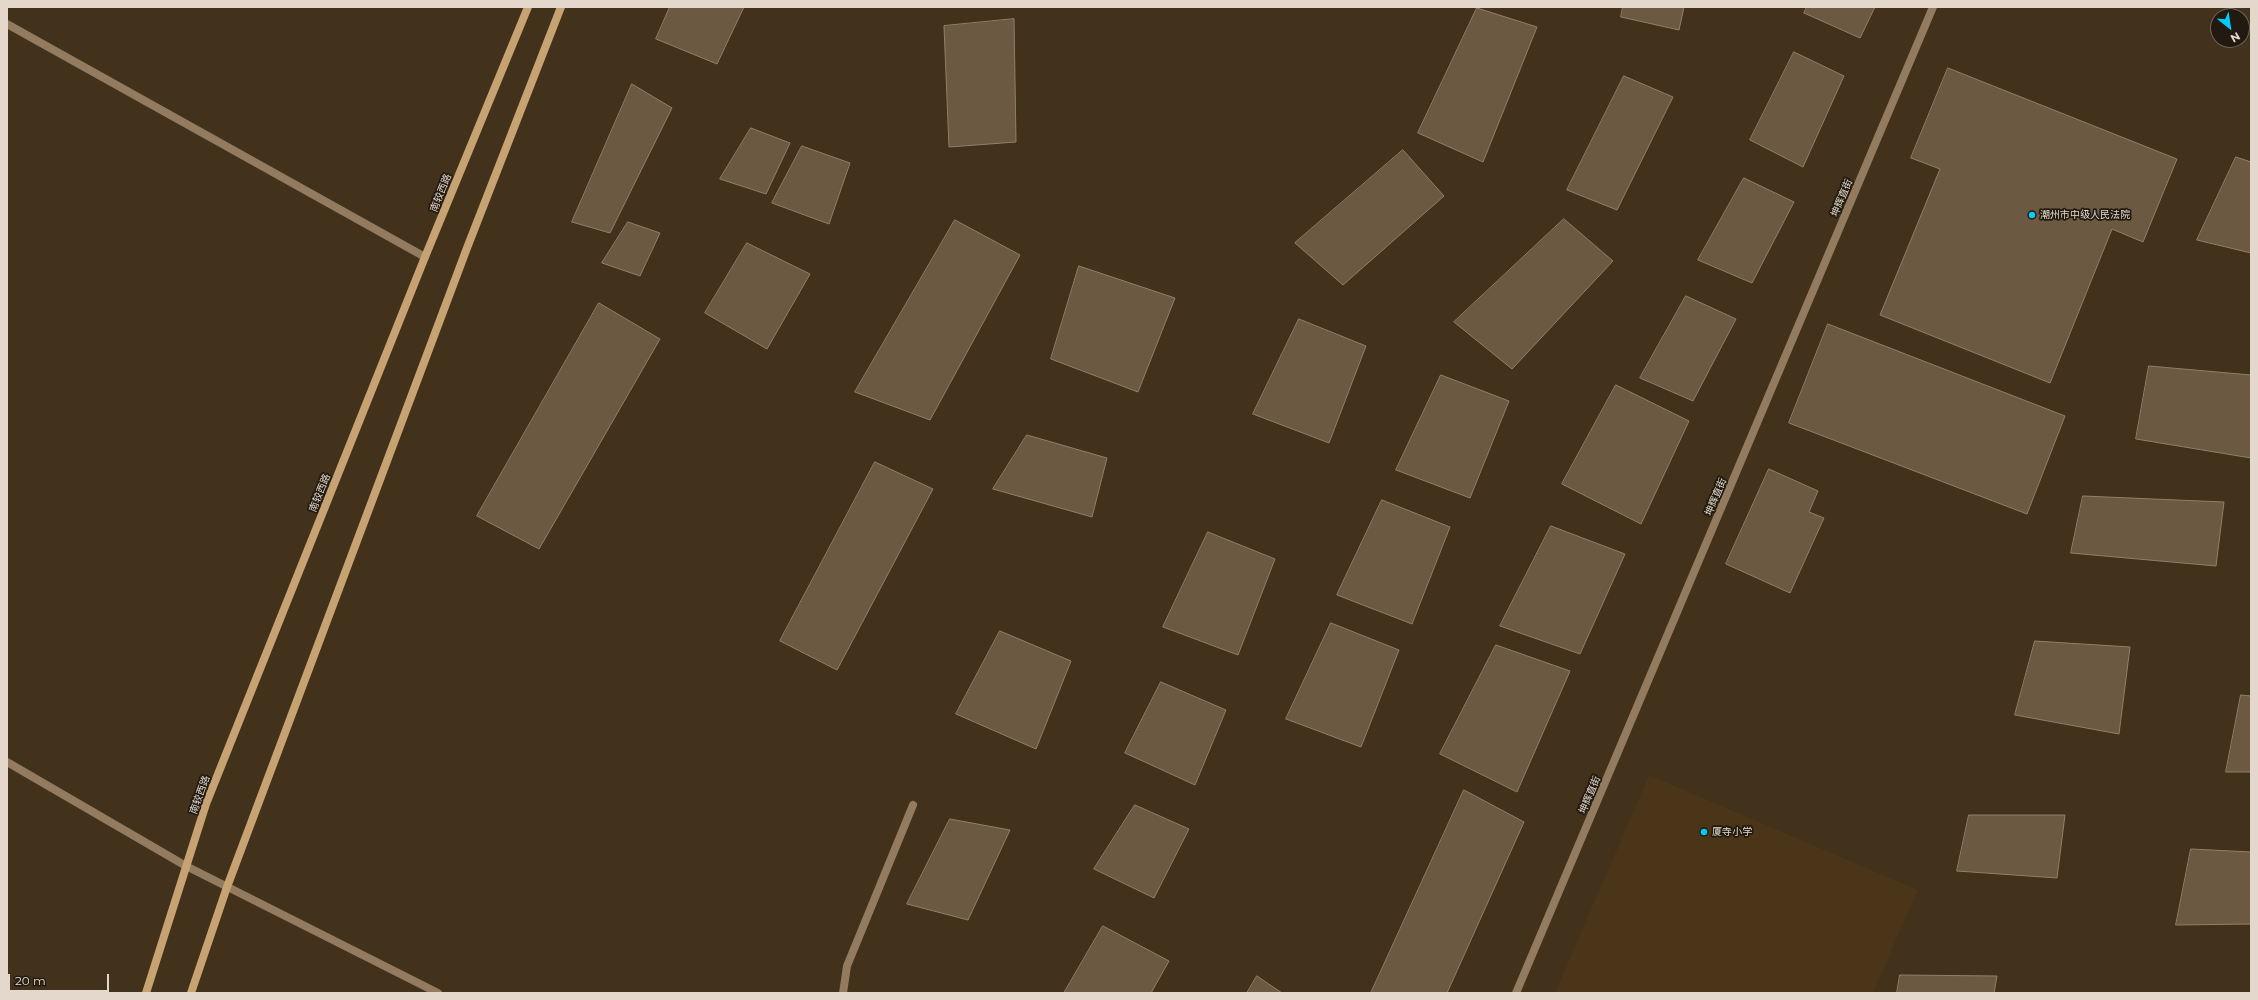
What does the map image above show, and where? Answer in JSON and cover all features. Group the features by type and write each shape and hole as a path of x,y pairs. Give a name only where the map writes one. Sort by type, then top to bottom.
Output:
{"main road":[{"name":"南较西路","path":"146,993 209,797 425,257 528,7"},
{"path":"191,993 227,887 467,248 561,7"}],"street":[{"name":"坤辉直街","path":"1516,993 1933,7"},
{"path":"7,24 425,257"},
{"path":"7,762 186,866 438,993"},
{"path":"843,993 847,966 913,805"}],"shaded area":[{"name":"厦寺小学","path":"1649,775 1918,890 1873,993 1555,993"}],"building":[{"path":"670,7 744,7 717,64 656,39"},
{"path":"1623,7 1684,7 1679,30 1621,17"},
{"path":"1807,7 1875,7 1860,38 1804,13"},
{"path":"1477,8 1537,27 1483,162 1418,133"},
{"path":"1014,19 1016,142 949,147 944,26"},
{"path":"1794,52 1844,76 1803,167 1750,140"},
{"path":"1948,68 2177,159 2143,242 2112,229 2050,383 1880,315 1940,169 1911,158"},
{"path":"1624,76 1673,97 1617,210 1567,190"},
{"path":"632,84 672,108 610,233 572,222"},
{"path":"751,128 790,143 766,194 720,179"},
{"path":"802,146 850,163 829,224 772,203"},
{"path":"1403,150 1444,196 1343,285 1295,243"},
{"path":"2236,157 2251,162 2251,253 2197,240"},
{"path":"1744,178 1794,202 1752,283 1698,260"},
{"path":"1564,219 1613,261 1512,369 1454,322"},
{"path":"955,220 1020,255 930,420 855,392"},
{"path":"628,222 660,233 640,276 602,263"},
{"path":"747,243 810,274 767,349 705,313"},
{"path":"1079,266 1175,298 1138,392 1051,359"},
{"path":"1686,296 1736,319 1693,401 1640,378"},
{"path":"599,303 660,339 539,549 477,516"},
{"path":"1299,319 1366,346 1329,443 1253,414"},
{"path":"1828,324 2065,416 2027,514 1789,423"},
{"path":"2149,366 2251,375 2251,458 2136,439"},
{"path":"1441,375 1509,401 1470,498 1396,470"},
{"path":"1616,385 1689,421 1641,524 1562,484"},
{"path":"1027,435 1107,458 1092,517 993,489"},
{"path":"875,462 933,489 837,670 780,641"},
{"path":"1769,469 1818,491 1809,512 1824,518 1790,593 1726,564"},
{"path":"2083,496 2224,502 2216,566 2071,553"},
{"path":"1382,500 1450,527 1412,624 1337,595"},
{"path":"1551,526 1625,554 1580,654 1500,626"},
{"path":"1208,532 1275,559 1238,655 1163,627"},
{"path":"1331,623 1399,650 1361,747 1286,719"},
{"path":"1000,631 1071,661 1036,749 956,714"},
{"path":"2035,641 2130,647 2119,734 2015,715"},
{"path":"1496,645 1570,671 1517,792 1440,754"},
{"path":"1161,682 1226,710 1195,785 1125,753"},
{"path":"2241,695 2251,696 2251,772 2226,772"},
{"path":"1464,790 1524,822 1447,993 1371,993"},
{"path":"1135,805 1189,829 1154,898 1094,869"},
{"path":"1969,815 2065,815 2057,878 1957,871"},
{"path":"950,819 1010,830 968,920 907,904"},
{"path":"2191,849 2251,852 2251,924 2176,925"},
{"path":"1103,926 1169,961 1151,993 1064,993"},
{"path":"1900,975 1997,976 1994,993 1897,993"},
{"path":"1257,976 1282,993 1247,993"}],"place":[{"name":"潮州市中级人民法院","path":"2032,215"},
{"name":"厦寺小学","path":"1704,832"}]}
